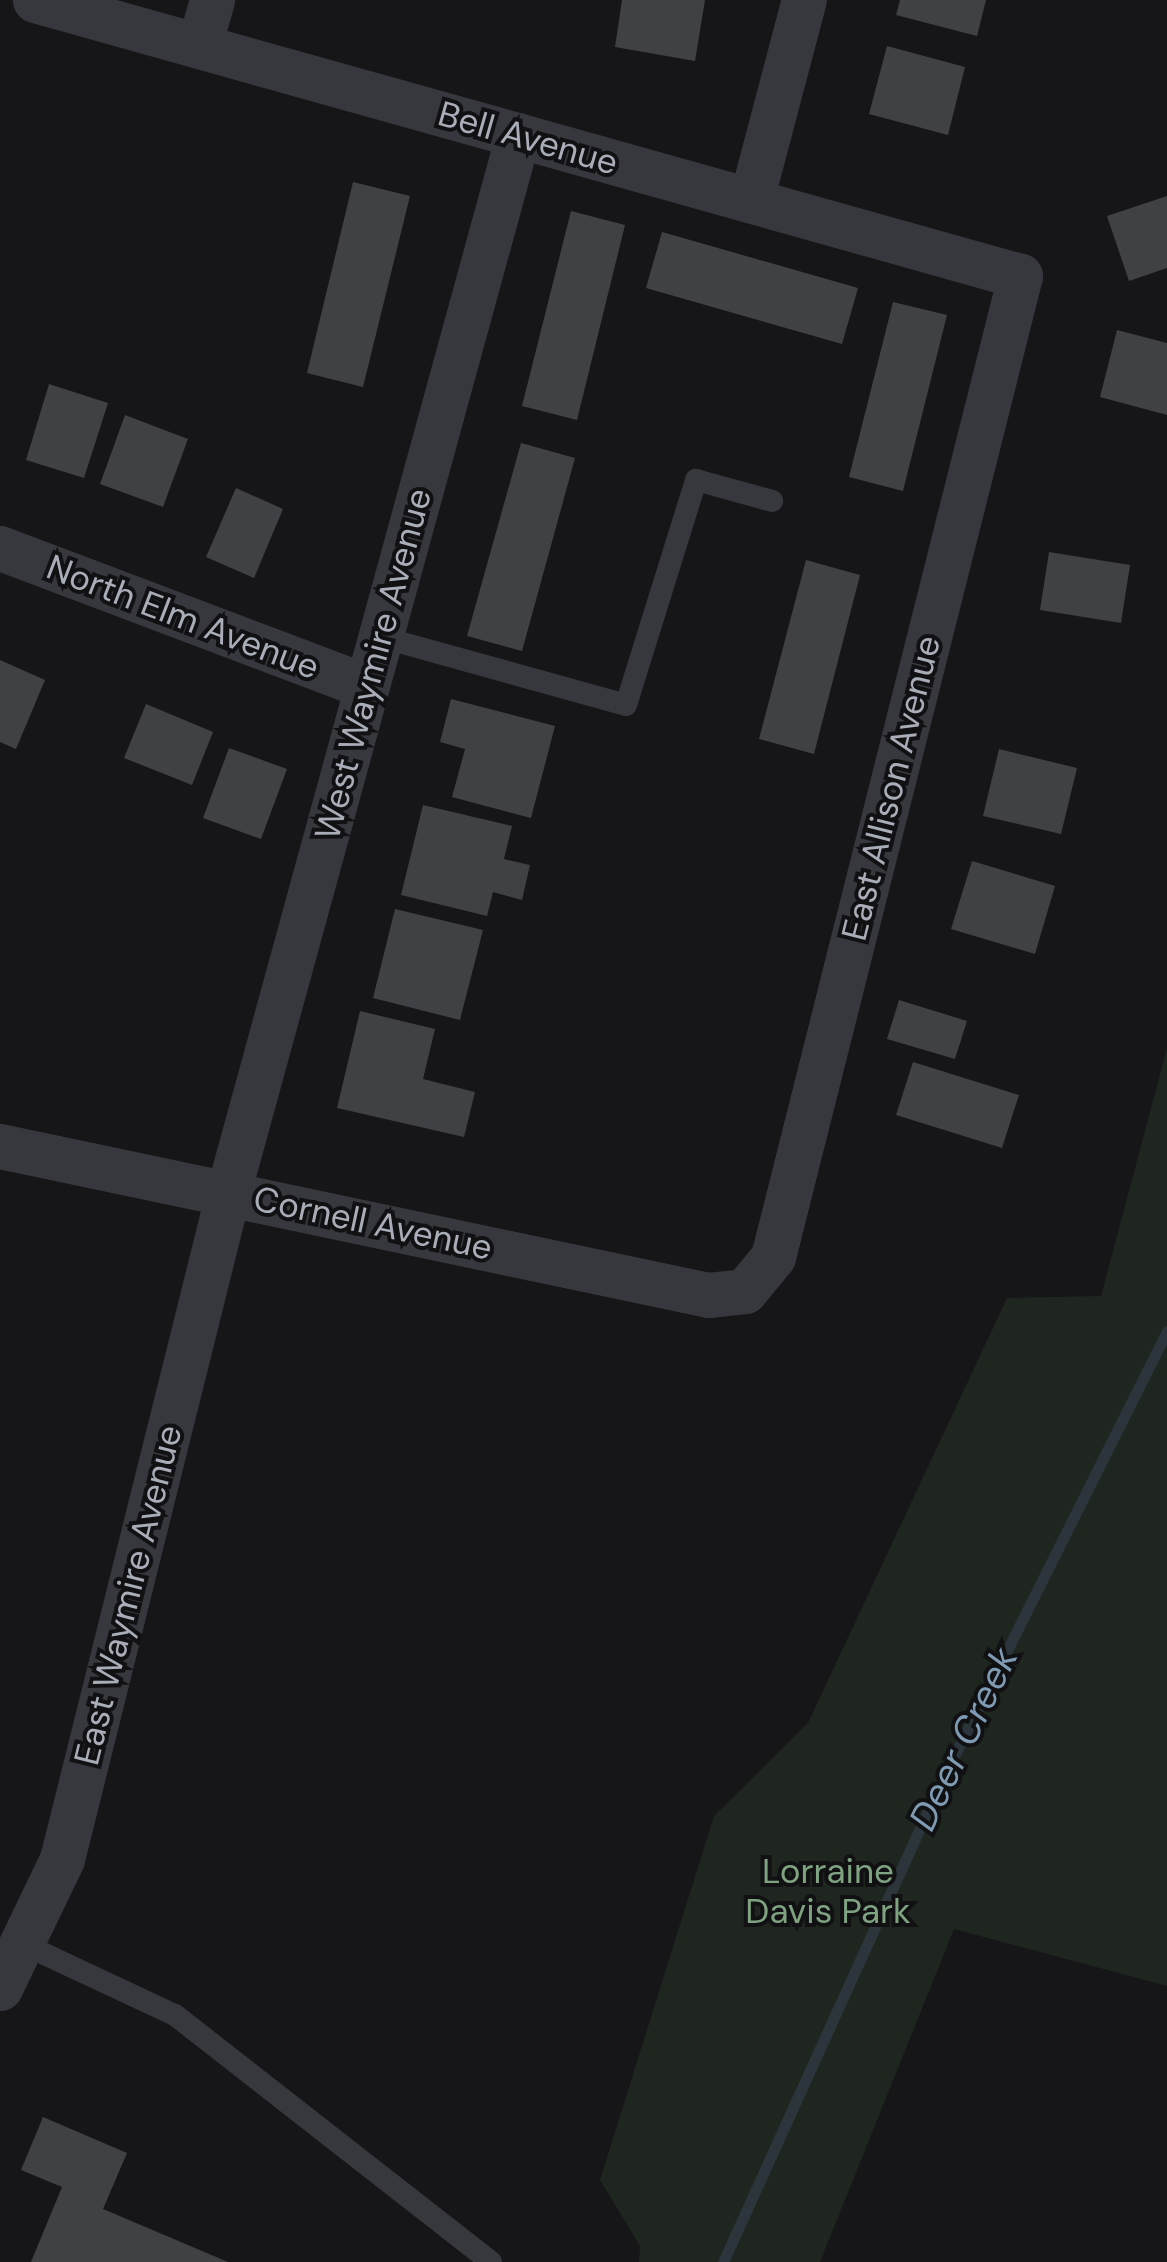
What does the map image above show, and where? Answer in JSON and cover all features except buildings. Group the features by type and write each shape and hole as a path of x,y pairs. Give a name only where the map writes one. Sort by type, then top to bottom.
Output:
{"street":[{"name":"Bell Avenue","path":"35,0 1020,276"},
{"path":"199,46 212,0"},
{"path":"751,200 804,0"},
{"name":"West Waymire Avenue","path":"228,1192 518,135"},
{"name":"East Allison Avenue","path":"745,1290 773,1257 1020,276"},
{"name":"North Elm Avenue","path":"0,548 366,687"},
{"name":"Cornell Avenue","path":"0,1146 708,1295 745,1290"},
{"name":"East Waymire Avenue","path":"0,1988 62,1859 228,1192"}],"lane":[{"path":"381,638 626,706 696,480 772,502"},
{"path":"21,1943 176,2016 491,2262"}],"green space":[{"name":"Lorraine Davis Park","path":"1167,1048 1167,1986 954,1929 820,2262 639,2262 640,2246 600,2180 714,1816 808,1723 1007,1298 1101,1296"}],"waterway":[{"name":"Deer Creek","path":"723,2262 939,1786 1167,1331"}]}
